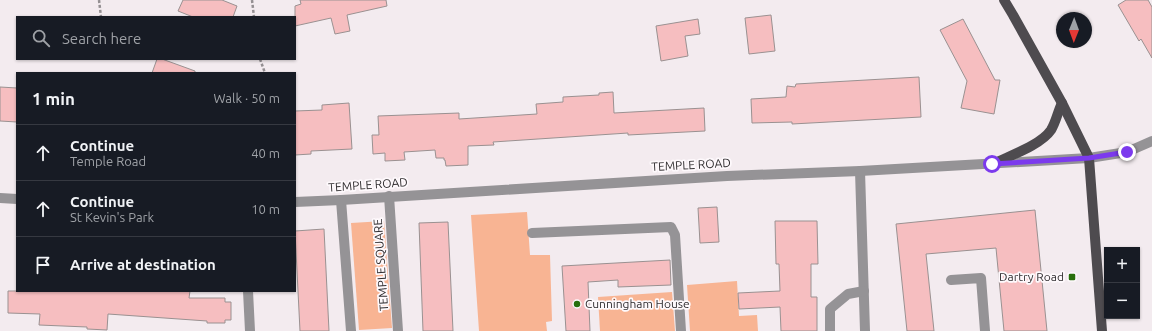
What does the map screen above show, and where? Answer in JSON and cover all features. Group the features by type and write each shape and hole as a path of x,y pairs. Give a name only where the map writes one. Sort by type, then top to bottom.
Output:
{"main road":[{"path":"1004,0 1062,103 1089,158 1102,331"},
{"path":"992,164 1036,144 1051,130 1062,103"}],"street":[{"name":"TEMPLE ROAD","path":"296,202 719,177 860,171 1089,158 1127,152 1152,141"},
{"path":"860,171 865,331"},
{"name":"TEMPLE SQUARE","path":"389,196 398,331"},
{"path":"0,198 16,199"},
{"path":"341,200 351,331"},
{"path":"532,233 671,227 675,235 681,331"},
{"path":"951,280 981,278 986,331"},
{"path":"830,331 830,309 848,294 864,291"},
{"path":"248,292 250,331"}],"path":[{"path":"99,0 101,16"},
{"path":"252,0 254,16"},
{"path":"260,60 265,72"}],"shaded area":[{"path":"527,212 530,255 550,255 552,321 546,322 547,331 479,331 471,215"},
{"path":"384,221 392,328 359,330 351,223"},
{"path":"737,281 739,316 757,315 758,331 690,331 687,285"},
{"path":"672,292 675,331 600,331 598,297"}],"building":[{"path":"183,0 222,0 237,6 233,16 190,16 178,11"},
{"path":"300,0 386,0 387,6 347,15 350,31 335,34 331,18 296,26 295,6 301,4"},
{"path":"1126,0 1148,0 1152,7 1152,58 1141,39 1139,41 1118,5"},
{"path":"771,15 775,51 749,54 745,18"},
{"path":"698,19 700,34 685,36 688,56 661,61 656,26"},
{"path":"963,19 995,80 1000,80 994,114 961,108 967,81 940,30"},
{"path":"157,60 165,60 195,71 195,72 152,72"},
{"path":"919,77 921,117 792,124 792,122 752,123 751,99 786,97 787,86 795,87 796,84"},
{"path":"0,87 16,88 16,122 0,121"},
{"path":"613,92 614,113 704,108 705,131 628,135 628,133 493,142 494,145 468,146 468,165 446,166 444,158 436,158 435,150 404,152 405,160 385,161 385,153 373,154 372,135 379,135 378,116 459,113 459,119 537,114 536,104 563,102 563,97 599,95 599,93"},
{"path":"349,103 352,149 311,151 311,154 296,155 296,111 322,110 322,105"},
{"path":"717,207 719,242 700,243 698,208"},
{"path":"1035,210 1047,331 1004,331 996,248 926,254 934,331 907,331 896,224"},
{"path":"775,221 817,221 818,264 811,264 811,297 817,297 817,331 781,331 780,307 739,309 738,293 780,291 779,264 776,264"},
{"path":"448,222 453,331 423,331 419,223"},
{"path":"324,229 329,331 300,331 296,231"},
{"name":"Cunningham House","path":"670,260 671,285 618,287 618,280 588,282 590,331 566,331 562,266"},
{"path":"8,291 190,292 189,298 225,298 225,302 231,302 231,320 225,320 225,323 207,323 207,321 108,314 107,330 87,329 87,327 39,325 40,314 8,313"}],"place":[{"name":"Dartry Road","path":"1072,277"},
{"name":"Cunningham House","path":"577,304"}],"route":[{"path":"992,164 1089,158 1127,152"}]}
